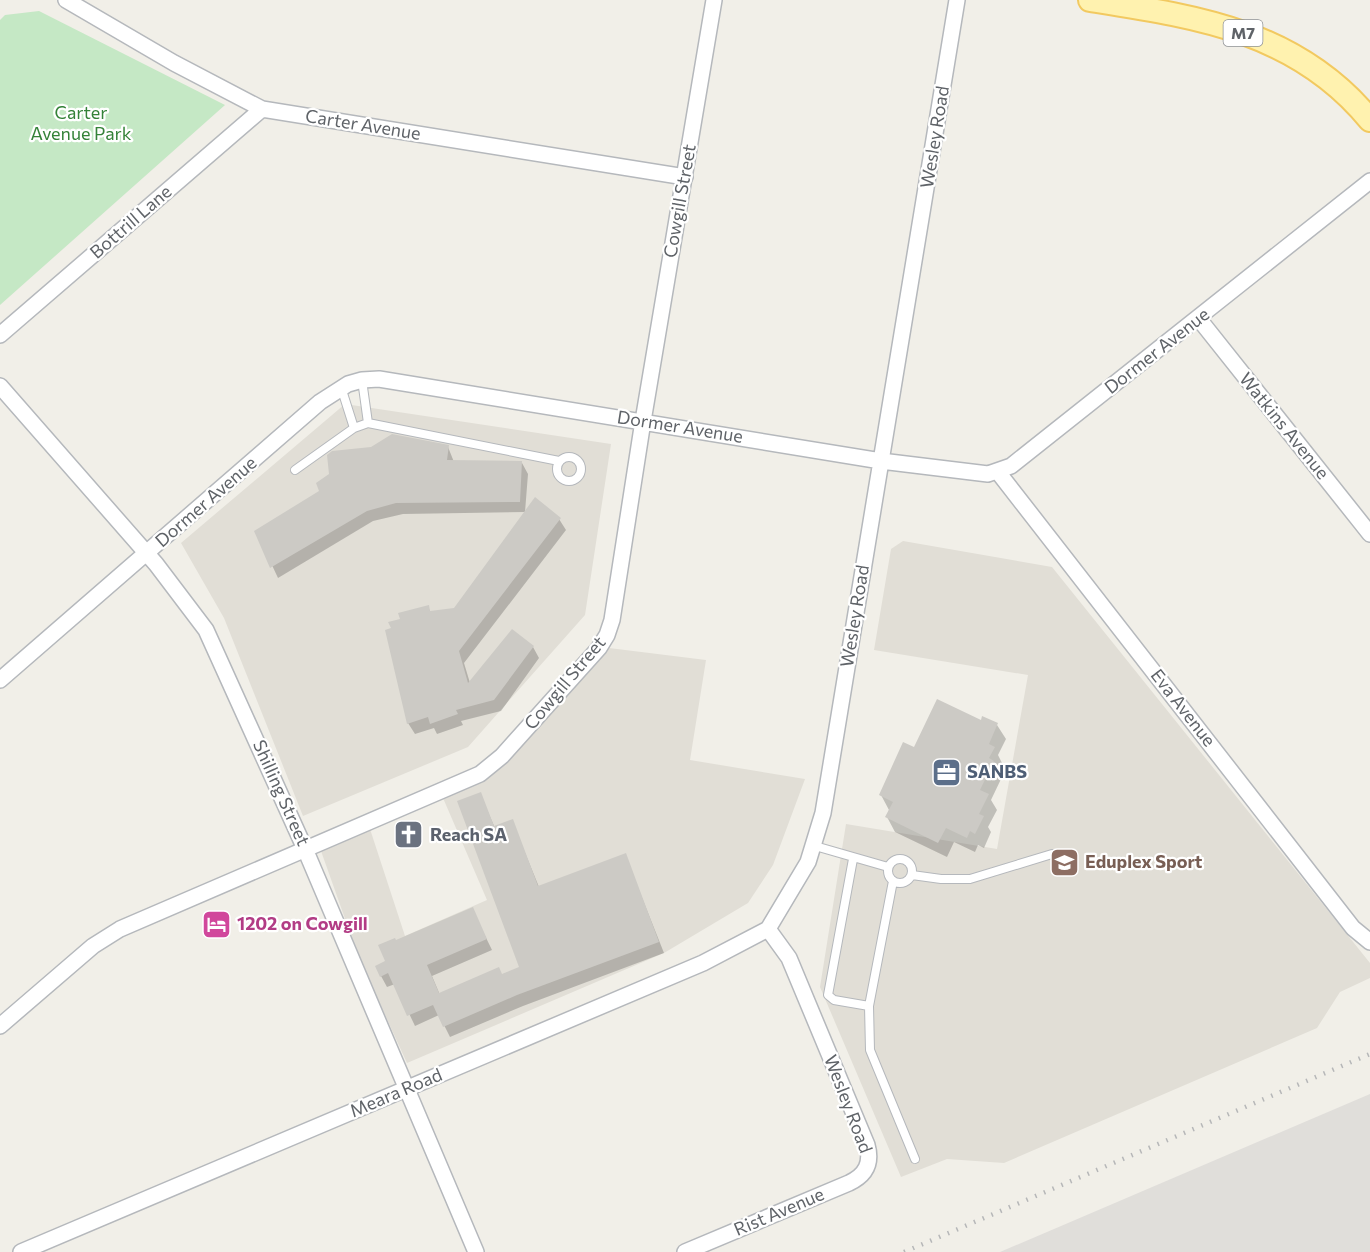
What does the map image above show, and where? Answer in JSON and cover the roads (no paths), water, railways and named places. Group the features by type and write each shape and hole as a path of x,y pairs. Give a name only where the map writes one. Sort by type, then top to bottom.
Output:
{"main road":[{"name":"M7","path":"1090,0 1185,15 1272,43 1318,70 1349,96 1370,120"}],"street":[{"name":"Carter Avenue","path":"66,0 184,69 262,109 685,177"},
{"name":"Cowgill Street","path":"0,1026 88,950 120,929 485,771 598,648 607,635 612,620 714,0"},
{"name":"Wesley Road","path":"840,1187 858,1178 868,1165 870,1155 789,958 768,929 800,877 815,846 823,813 957,0"},
{"name":"Bottrill Lane","path":"0,335 262,109"},
{"name":"Dormer Avenue","path":"0,680 294,424 341,387 362,380 452,389 881,461 967,472 998,472 1011,466 1370,182"},
{"name":"Watkins Avenue","path":"1199,319 1370,534"},
{"name":"Shilling Street","path":"0,386 146,554 206,630 305,849 476,1252"},
{"name":"Eva Avenue","path":"998,472 1353,928 1370,942"},
{"name":"Meara Road","path":"21,1252 703,963 768,929"},
{"name":"Rist Avenue","path":"685,1252 840,1187"}],"lane":[{"path":"362,380 368,423"},
{"path":"341,387 354,428"},
{"path":"295,470 354,428 368,423 559,461"},
{"path":"815,846 853,859 888,867"},
{"path":"912,875 941,879 970,879 1052,854"},
{"path":"853,859 828,994 834,1000 869,1006"},
{"path":"896,860 904,860 910,864 912,875 904,883 893,881 888,875 888,867 896,860"},
{"path":"893,881 869,1006 870,1050 915,1159"}],"railway":[{"path":"904,1252 1370,1054"}],"place":[{"name":"SANBS","path":"946,772"},
{"name":"Reach SA","path":"409,835"},
{"name":"Eduplex Sport","path":"1064,862"},
{"name":"1202 on Cowgill","path":"216,924"}],"park label":[{"name":"Carter Avenue Park","path":"81,123"}]}
